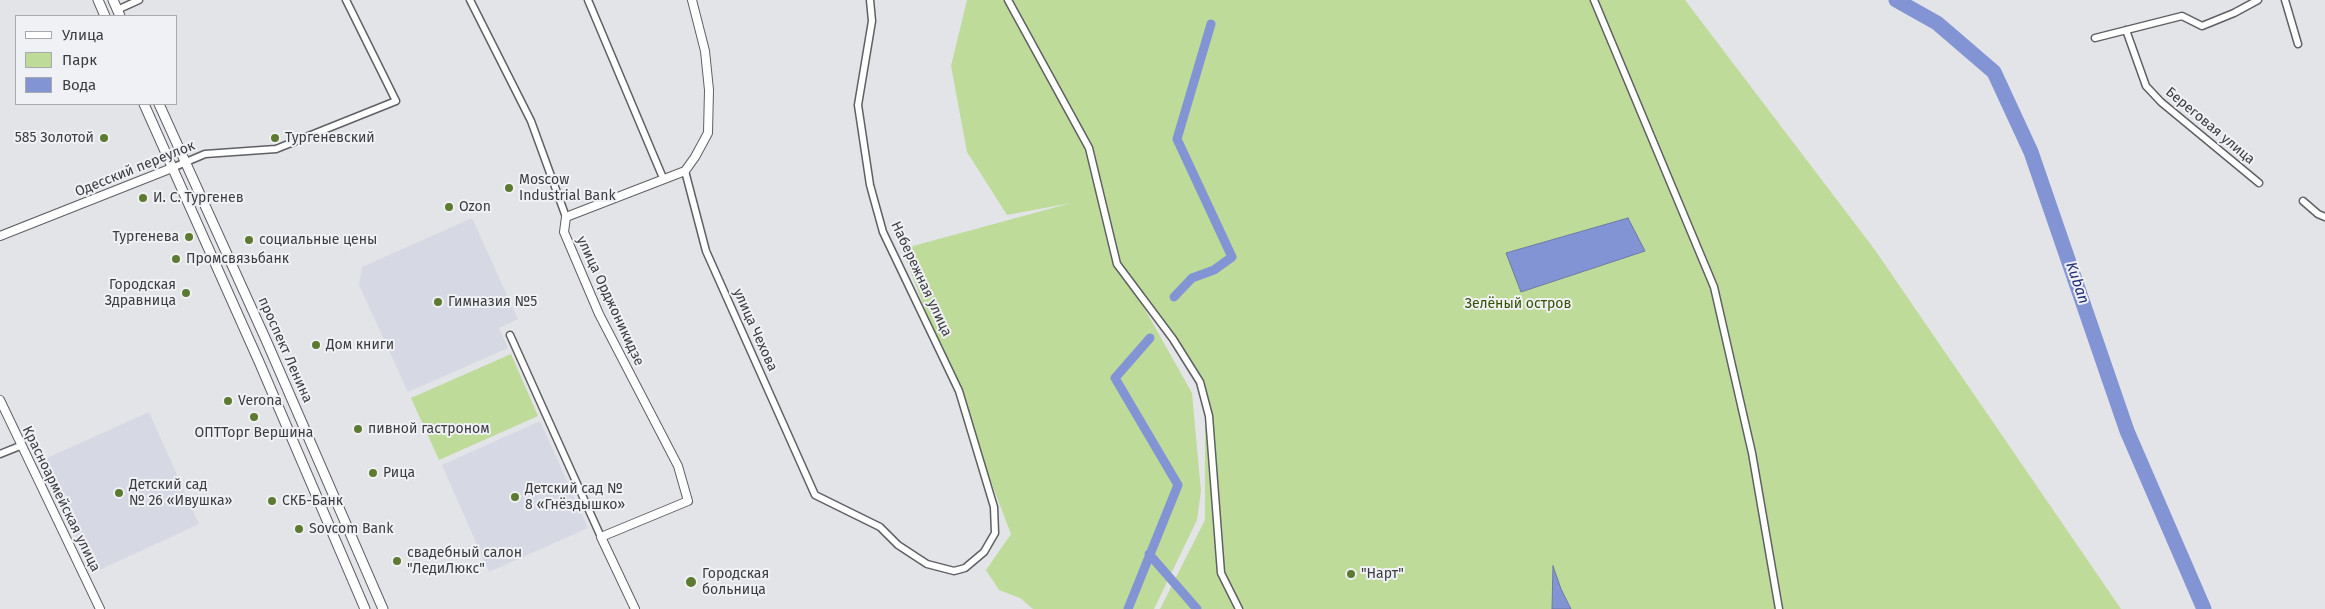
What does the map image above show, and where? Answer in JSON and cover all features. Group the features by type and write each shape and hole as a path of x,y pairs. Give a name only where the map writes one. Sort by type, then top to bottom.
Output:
{"main road":[{"path":"98,0 105,15"},
{"path":"113,0 119,13"},
{"name":"проспект Ленина","path":"144,105 260,364 365,609"},
{"name":"проспект Ленина","path":"159,105 266,340 383,609"}],"street":[{"path":"119,13 139,0"},
{"name":"Одесский переулок","path":"0,236 205,154 276,149 396,101 346,0"},
{"name":"улица Орджоникидзе","path":"470,0 531,121 566,217 564,232 599,314 678,466 688,501 601,537"},
{"path":"588,0 663,178"},
{"path":"566,217 685,171 708,133 709,90 705,51 692,0"},
{"name":"Набережная улица","path":"815,495 880,527 898,545 927,564 954,571 966,568 984,552 995,533 994,507 959,391 884,232 870,185 858,105 872,21 870,0"},
{"path":"1008,0 1089,148 1117,264 1173,339 1200,382 1209,416 1221,572 1240,609"},
{"path":"1594,0 1714,287 1752,453 1780,609"},
{"path":"2095,38 2182,16 2202,26 2234,13 2258,0"},
{"path":"2286,0 2298,44"},
{"name":"Береговая улица","path":"2126,30 2146,86 2161,102 2259,183"},
{"name":"улица Чехова","path":"685,171 706,250 815,495"},
{"path":"2302,201 2318,214 2325,216"},
{"path":"510,335 635,609"},
{"name":"Красноармейская улица","path":"0,400 20,446 100,609"},
{"path":"0,454 20,446"}],"shaded area":[{"name":"Гимназия №5","path":"472,218 518,319 499,328 508,348 408,392 359,285 362,267"},
{"name":"Детский сад № 26 «Ивушка»","path":"149,412 199,524 93,573 38,462"},
{"name":"Детский сад № 8 «Гнёздышко»","path":"540,421 588,528 489,572 442,465"}],"green space":[{"name":"Зелёный остров","path":"967,0 1685,0 1875,250 2121,609 1160,609 1205,520 1205,382 1125,274 1192,393 1201,491 1197,520 1154,609 1033,609 1020,598 999,590 986,570 1011,534 902,249 1071,203 1007,215 967,152 951,66"},
{"path":"511,354 538,416 439,460 411,398"}],"water":[{"path":"1628,218 1645,251 1521,292 1506,253"},
{"path":"1553,566 1561,589 1571,609 1552,609"}],"waterway":[{"name":"Kuban","path":"1896,0 1937,23 1994,72 2031,152 2127,431 2204,609"},
{"path":"1174,297 1192,278 1214,270 1232,257 1177,139 1211,24"},
{"path":"1128,609 1178,485 1115,378 1150,338"},
{"path":"1149,554 1197,609"}],"place":[{"name":"585 Золотой","path":"104,138"},
{"name":"Тургеневский","path":"275,138"},
{"name":"Moscow Industrial Bank","path":"509,188"},
{"name":"И. С. Тургенев","path":"143,198"},
{"name":"Ozon","path":"449,207"},
{"name":"Тургенева","path":"189,237"},
{"name":"социальные цены","path":"249,240"},
{"name":"Промсвязьбанк","path":"176,259"},
{"name":"Городская Здравница","path":"186,293"},
{"name":"Гимназия №5","path":"438,302"},
{"name":"Дом книги","path":"316,345"},
{"name":"Verona","path":"228,401"},
{"name":"ОПТТорг Вершина","path":"254,417"},
{"name":"пивной гастроном","path":"358,429"},
{"name":"Рица","path":"373,473"},
{"name":"Детский сад № 26 «Ивушка»","path":"119,493"},
{"name":"Детский сад № 8 «Гнёздышко»","path":"515,497"},
{"name":"СКБ-Банк","path":"272,501"},
{"name":"Sovcom Bank","path":"299,529"},
{"name":"свадебный салон \"ЛедиЛюкс\"","path":"397,561"},
{"name":"\"Нарт\"","path":"1351,574"},
{"name":"Городская больница","path":"691,582"}]}
